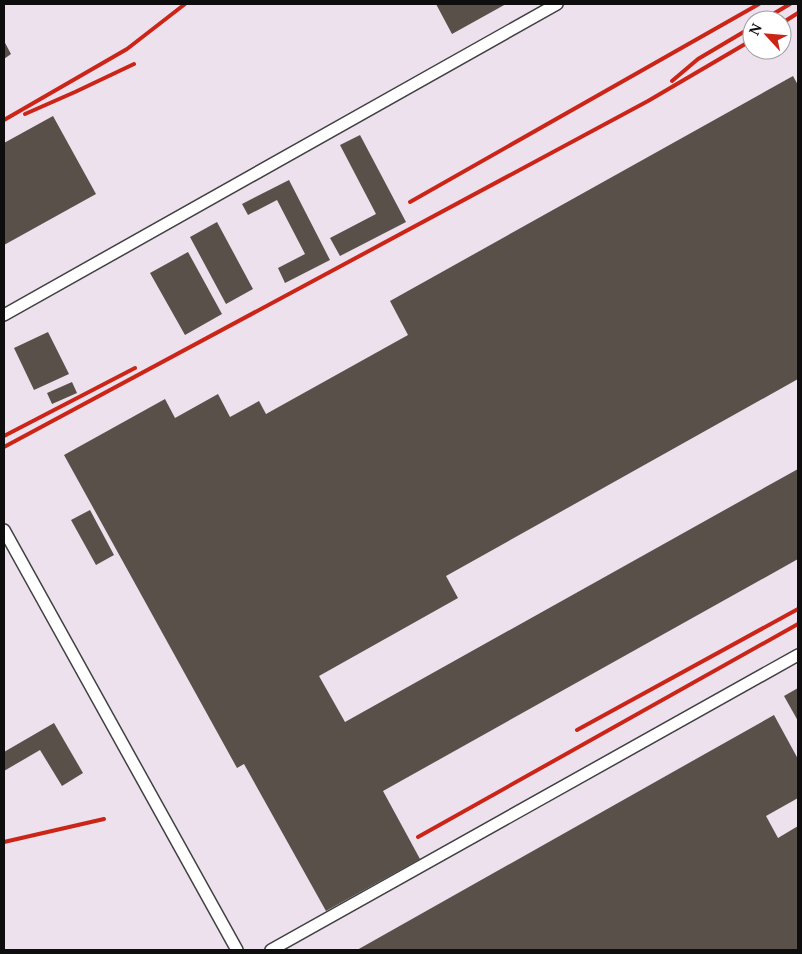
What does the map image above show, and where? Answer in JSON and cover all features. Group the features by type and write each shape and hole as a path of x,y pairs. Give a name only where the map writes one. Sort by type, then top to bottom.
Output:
{"lane":[{"path":"4,315 557,4"},
{"path":"4,530 237,950"},
{"path":"271,950 798,655"}],"shaded area":[{"path":"4,4 798,4 798,950 4,950"}],"building":[{"path":"436,4 506,4 452,34"},
{"path":"4,41 11,54 4,59"},
{"path":"793,76 798,85 798,379 446,576 458,598 319,676 345,722 798,469 798,559 383,791 420,859 326,911 244,764 237,768 64,455 165,399 175,418 218,394 230,417 259,401 266,414 408,335 390,301"},
{"path":"53,116 96,194 4,245 4,143"},
{"path":"360,135 406,222 340,256 330,238 376,214 340,145"},
{"path":"289,180 330,260 285,283 278,268 305,254 277,200 248,215 242,204"},
{"path":"217,222 253,289 226,304 190,237"},
{"path":"188,252 222,314 185,335 150,273"},
{"path":"48,332 69,374 34,390 14,348"},
{"path":"72,382 77,393 52,404 47,393"},
{"path":"90,510 114,555 96,565 71,520"},
{"path":"798,688 798,721 784,696"},
{"path":"774,715 798,759 798,798 766,816 778,838 798,826 798,950 357,950"},
{"path":"54,723 83,773 62,786 40,750 4,771 4,752"}],"railway":[{"path":"4,120 127,49 185,4"},
{"path":"410,202 759,4"},
{"path":"780,10 790,4"},
{"path":"792,17 798,13"},
{"path":"672,81 698,59 742,33"},
{"path":"4,447 648,101 742,46"},
{"path":"25,114 134,64"},
{"path":"4,436 135,368"},
{"path":"577,730 798,609"},
{"path":"418,837 798,624"},
{"path":"4,842 104,819"}]}
